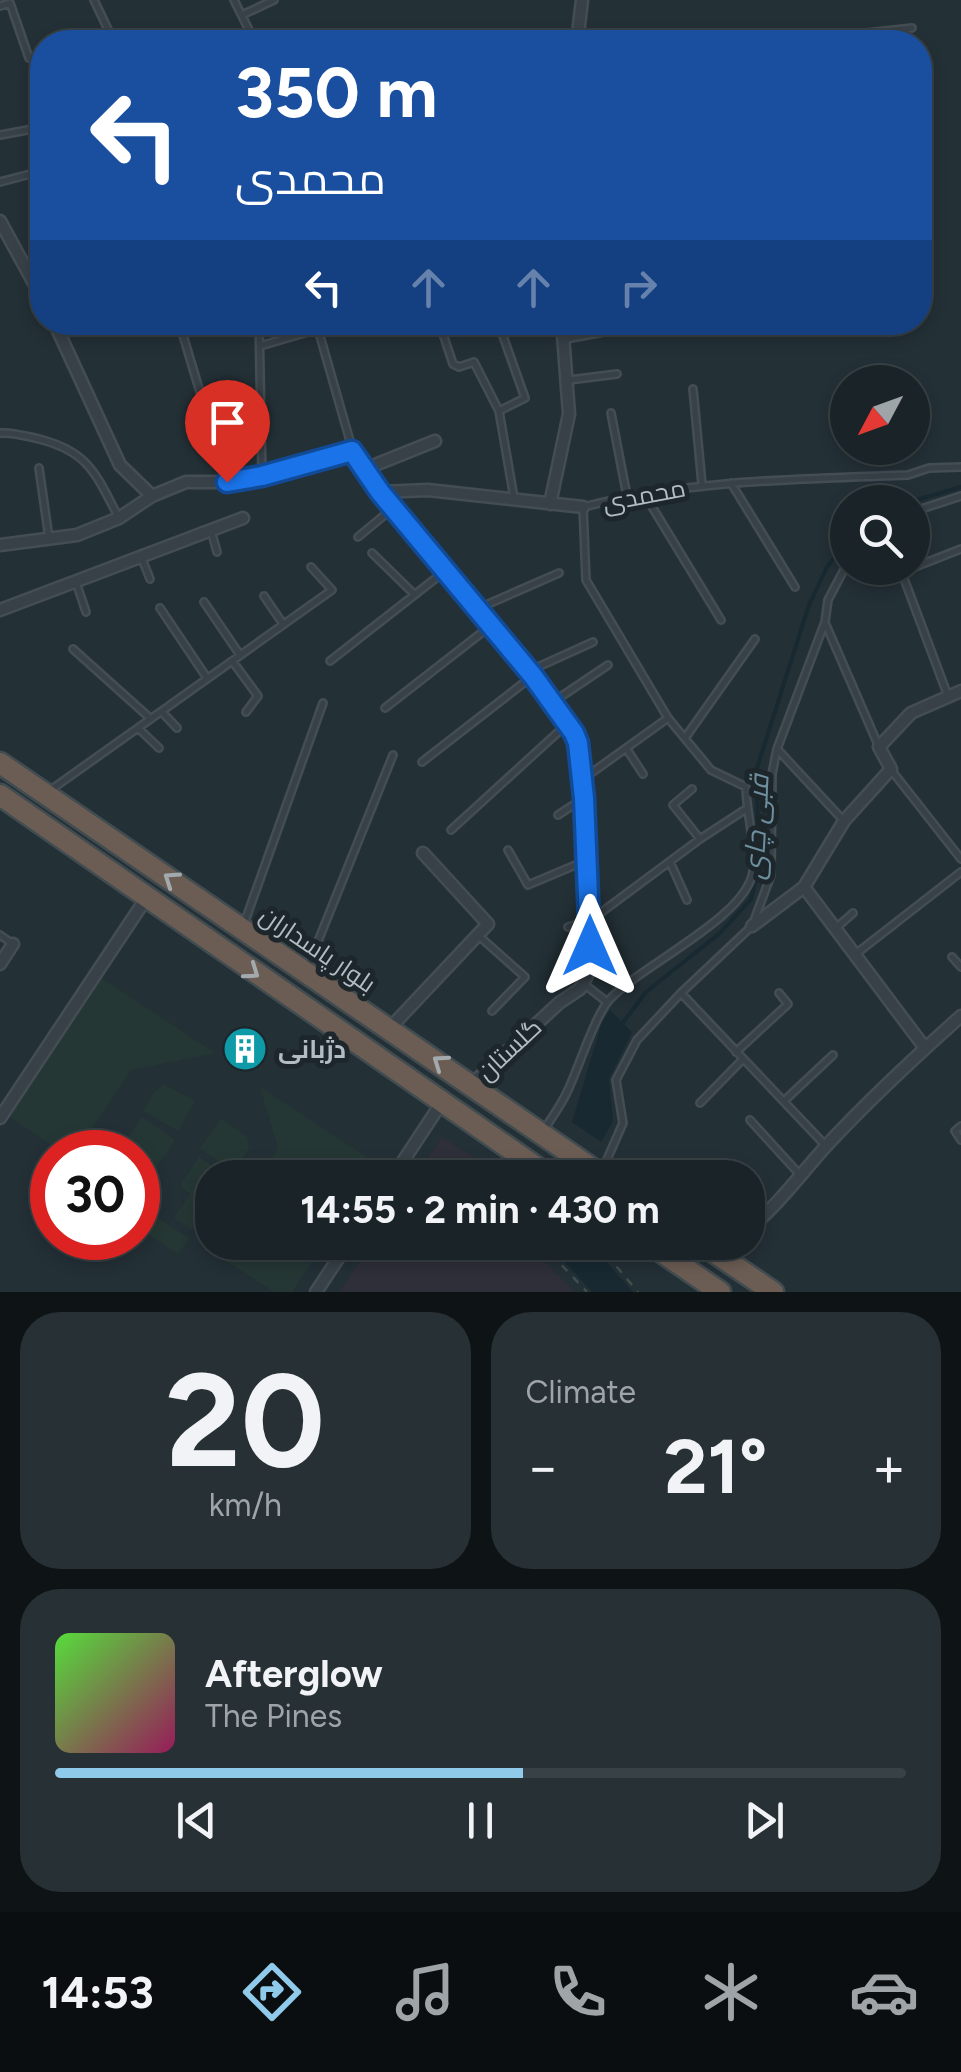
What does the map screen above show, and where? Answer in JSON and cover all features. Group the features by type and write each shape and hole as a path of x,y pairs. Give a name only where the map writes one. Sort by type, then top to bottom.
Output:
{"highway":[{"name":"بلوار پاسداران","path":"0,763 582,1160"},
{"path":"0,796 526,1160"},
{"path":"673,1260 720,1292"},
{"path":"737,1260 772,1292"}],"street":[{"path":"578,30 582,0"},
{"path":"0,220 30,268"},
{"path":"60,335 120,465 132,481 152,496"},
{"path":"550,504 569,414 563,335"},
{"path":"364,469 435,441"},
{"path":"0,545 77,535 119,518 152,496 186,482 227,482 262,476 352,451 380,492 531,673 578,743 591,920 589,972 584,984"},
{"name":"محمدی","path":"380,492 428,490 582,507"},
{"path":"0,610 243,518"},
{"path":"752,926 804,887 844,821 891,769 878,747 911,713 961,691"},
{"path":"390,1028 488,924 424,853"},
{"path":"804,887 925,1048"},
{"path":"0,1118 147,897"},
{"path":"0,964 14,944"},
{"name":"گلستان","path":"472,1084 584,984"},
{"path":"765,1215 826,1146 961,1016"},
{"path":"404,1160 442,1102"},
{"path":"316,1292 337,1260"}],"lane":[{"path":"94,0 108,30"},
{"path":"234,0 249,30"},
{"path":"242,15 274,0"},
{"path":"0,6 10,2 29,58"},
{"path":"894,30 912,28"},
{"path":"0,135 30,129"},
{"path":"0,182 30,174"},
{"path":"184,335 227,482"},
{"path":"260,335 262,476"},
{"path":"260,346 289,335"},
{"path":"321,335 352,451"},
{"path":"444,335 454,364 459,367 474,362 500,412 514,498"},
{"path":"500,412 525,398 503,335"},
{"path":"564,340 590,335"},
{"path":"566,381 617,374"},
{"path":"693,389 702,484"},
{"path":"611,413 627,496"},
{"path":"0,433 52,442 80,454 91,466 119,518"},
{"name":"محمدی","path":"582,507 643,492 702,484 908,475 929,468 961,467"},
{"path":"39,468 49,538"},
{"path":"730,482 795,587"},
{"path":"643,492 721,620"},
{"path":"930,506 961,496"},
{"path":"542,1132 566,1096 606,1002 740,897 754,869 746,787 711,770 668,718 586,580 582,507"},
{"path":"358,537 394,508"},
{"path":"211,530 217,552"},
{"path":"930,560 961,549"},
{"path":"372,553 414,594"},
{"path":"141,557 150,579"},
{"path":"46,794 332,590 311,567"},
{"path":"330,661 444,570"},
{"path":"476,609 559,574"},
{"path":"76,582 86,612"},
{"path":"609,1160 623,1123 616,1080 636,1040 680,992 752,926 771,875 772,774 777,749 836,585"},
{"path":"907,585 948,696"},
{"path":"264,596 284,624"},
{"path":"204,602 240,655"},
{"path":"160,608 207,678"},
{"path":"825,622 878,747"},
{"path":"385,708 491,626"},
{"path":"685,738 755,640"},
{"path":"422,762 531,673 593,642"},
{"path":"73,648 151,719"},
{"path":"232,661 258,696 246,712"},
{"path":"553,702 608,665"},
{"path":"242,928 323,702"},
{"path":"161,711 177,728"},
{"path":"583,779 668,718"},
{"path":"451,830 568,724"},
{"path":"138,728 159,748"},
{"path":"626,748 643,774"},
{"path":"777,749 844,821"},
{"path":"306,970 393,756"},
{"path":"891,769 961,859"},
{"path":"692,789 673,805 700,839"},
{"path":"558,815 584,798"},
{"path":"568,928 591,920 746,809"},
{"path":"508,850 528,885 588,860"},
{"path":"670,862 687,900"},
{"path":"855,955 961,872"},
{"path":"835,929 853,913"},
{"path":"0,935 14,944"},
{"path":"478,935 524,977 492,1011"},
{"path":"952,957 961,967"},
{"path":"584,984 606,1002"},
{"path":"680,992 826,1146"},
{"path":"736,1052 788,1004 779,993"},
{"path":"784,1101 832,1054"},
{"path":"700,1103 743,1058"},
{"path":"750,1120 801,1176"},
{"path":"958,1128 961,1140"}],"path":[{"path":"557,1260 588,1292"},
{"path":"611,1260 638,1292"}],"shaded area":[{"path":"442,1137 478,1160 426,1160"},
{"path":"360,1260 544,1260 575,1292 339,1292"}],"green space":[{"path":"97,975 215,1053 131,1070 91,1130 30,1131 6,1115"},
{"path":"164,1084 195,1101 178,1131 143,1111"},
{"path":"260,1087 371,1160 270,1160 278,1148"},
{"path":"142,1117 175,1140 160,1162 160,1130 133,1130"},
{"path":"221,1118 247,1137 249,1149 241,1160 216,1160 200,1148"},
{"path":"195,1163 192,1230 174,1218 190,1194 180,1186"},
{"path":"160,1219 189,1238 178,1254 160,1242"},
{"path":"225,1260 313,1260 292,1292 274,1292"}],"water":[{"path":"610,1010 632,1032 609,1079 613,1121 601,1142 572,1122 602,1022"},
{"path":"563,1260 605,1260 633,1292 592,1292"}],"waterway":[{"name":"قبی چای","path":"930,496 961,487"},
{"name":"قبی چای","path":"622,1024 646,992 720,933 751,899 758,872 757,768 809,605 830,563"}],"place":[{"name":"دژبانی","path":"245,1049"}],"route":[{"path":"227,482 352,451 380,492 533,676 578,743 590,946"}]}
